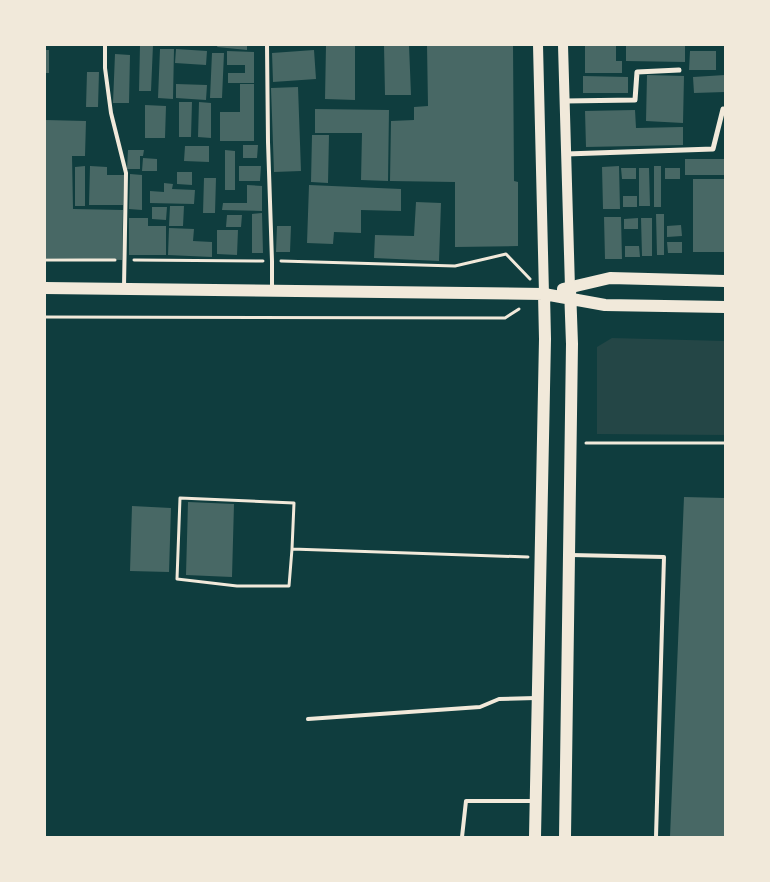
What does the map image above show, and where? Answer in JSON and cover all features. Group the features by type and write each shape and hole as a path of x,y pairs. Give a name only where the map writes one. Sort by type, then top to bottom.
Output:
{"main road":[{"path":"535,837 545,339 538,45"},
{"path":"563,45 572,344 565,837"},
{"path":"45,288 544,294 570,293 610,278 725,281"},
{"path":"570,293 605,305 725,306"}],"street":[{"path":"565,101 635,100 637,72 679,70"},
{"path":"566,154 713,149 723,109"}],"lane":[{"path":"105,45 104,68 111,113 126,173 124,289"},
{"path":"267,45 272,291"},
{"path":"569,555 664,557 656,837"},
{"path":"308,719 480,707 499,698 538,698"},
{"path":"462,837 466,801 536,801"}],"path":[{"path":"45,260 272,261 455,266 506,254 544,294 505,318 45,318"},
{"path":"571,443 725,443"},
{"path":"180,498 294,503 292,548 290,586 237,586 177,579 180,498"},
{"path":"292,548 541,557"}],"shaded area":[{"path":"612,338 725,341 725,435 597,434 597,347"}],"building":[{"path":"140,45 153,45 151,91 139,91"},
{"path":"218,45 247,45 247,50 217,47"},
{"path":"326,45 355,45 355,100 325,99"},
{"path":"384,45 409,45 411,95 385,95"},
{"path":"427,45 513,45 514,181 518,182 518,246 455,247 455,182 390,181 391,121 414,120 414,107 428,106"},
{"path":"585,45 616,45 616,61 622,61 622,73 585,73"},
{"path":"626,45 685,45 685,62 626,61"},
{"path":"160,49 174,49 173,99 158,98"},
{"path":"176,49 207,51 206,65 175,63"},
{"path":"45,50 49,50 49,73 45,73"},
{"path":"314,50 316,79 273,82 272,53"},
{"path":"227,51 254,52 254,83 228,83 228,73 245,73 245,65 227,65"},
{"path":"690,51 716,51 716,70 689,70"},
{"path":"212,53 224,53 222,98 210,98"},
{"path":"115,54 130,55 129,103 113,103"},
{"path":"87,72 99,72 98,107 86,107"},
{"path":"647,75 684,76 683,123 646,121"},
{"path":"725,75 725,92 694,93 693,77"},
{"path":"583,76 628,77 628,93 583,93"},
{"path":"176,84 207,85 206,100 176,98"},
{"path":"240,84 254,84 254,141 220,141 220,112 240,112"},
{"path":"298,87 301,171 274,172 271,88"},
{"path":"179,102 192,102 191,137 179,137"},
{"path":"199,102 211,103 211,138 198,137"},
{"path":"145,105 166,106 165,138 145,138"},
{"path":"315,109 389,110 388,181 361,180 362,133 315,133"},
{"path":"635,110 636,128 683,127 683,145 586,147 585,111"},
{"path":"45,120 86,121 85,156 72,156 73,209 123,210 122,260 45,258"},
{"path":"312,135 329,135 328,183 311,182"},
{"path":"243,145 258,145 257,158 243,158"},
{"path":"185,146 209,146 209,162 184,161"},
{"path":"128,150 144,150 143,156 140,156 140,169 127,169"},
{"path":"225,150 235,151 235,190 225,190"},
{"path":"143,158 157,159 157,171 142,171"},
{"path":"685,159 725,159 725,175 685,175"},
{"path":"85,166 85,206 75,206 75,167"},
{"path":"90,166 107,167 107,175 124,175 123,205 89,205"},
{"path":"239,166 261,166 260,181 239,181"},
{"path":"619,166 620,209 603,209 602,167"},
{"path":"654,166 661,166 661,207 654,207"},
{"path":"621,168 636,168 636,179 622,179"},
{"path":"639,168 649,168 650,206 639,206"},
{"path":"665,168 680,168 680,179 665,179"},
{"path":"177,172 192,172 192,185 177,184"},
{"path":"130,174 142,175 142,210 129,209"},
{"path":"204,178 216,178 215,213 203,213"},
{"path":"693,179 725,179 725,252 693,252"},
{"path":"164,183 173,184 172,189 195,190 194,204 150,203 150,191 164,192"},
{"path":"247,185 262,186 262,211 222,210 223,203 247,203"},
{"path":"309,185 401,189 401,211 361,210 361,233 334,232 333,244 307,243"},
{"path":"623,196 637,196 637,207 623,207"},
{"path":"416,202 441,203 439,261 374,258 375,235 414,236"},
{"path":"170,206 184,206 183,226 169,226"},
{"path":"152,207 167,207 166,220 152,219"},
{"path":"262,213 263,253 252,253 252,214"},
{"path":"656,214 664,214 664,255 657,255"},
{"path":"227,215 242,215 241,227 226,227"},
{"path":"604,217 621,217 622,259 605,259"},
{"path":"129,218 148,218 148,226 166,226 166,255 129,255"},
{"path":"638,218 638,229 624,229 624,219"},
{"path":"641,218 652,218 652,256 642,256"},
{"path":"681,225 682,236 667,237 667,226"},
{"path":"277,226 291,226 290,252 276,252"},
{"path":"169,228 194,229 193,241 212,242 212,257 168,255"},
{"path":"217,230 238,230 237,255 217,254"},
{"path":"667,242 682,242 682,253 668,253"},
{"path":"625,246 639,246 640,257 625,257"},
{"path":"684,497 725,498 725,837 670,837"},
{"path":"188,502 234,504 232,577 186,575"},
{"path":"132,506 171,508 169,572 130,571"}]}
